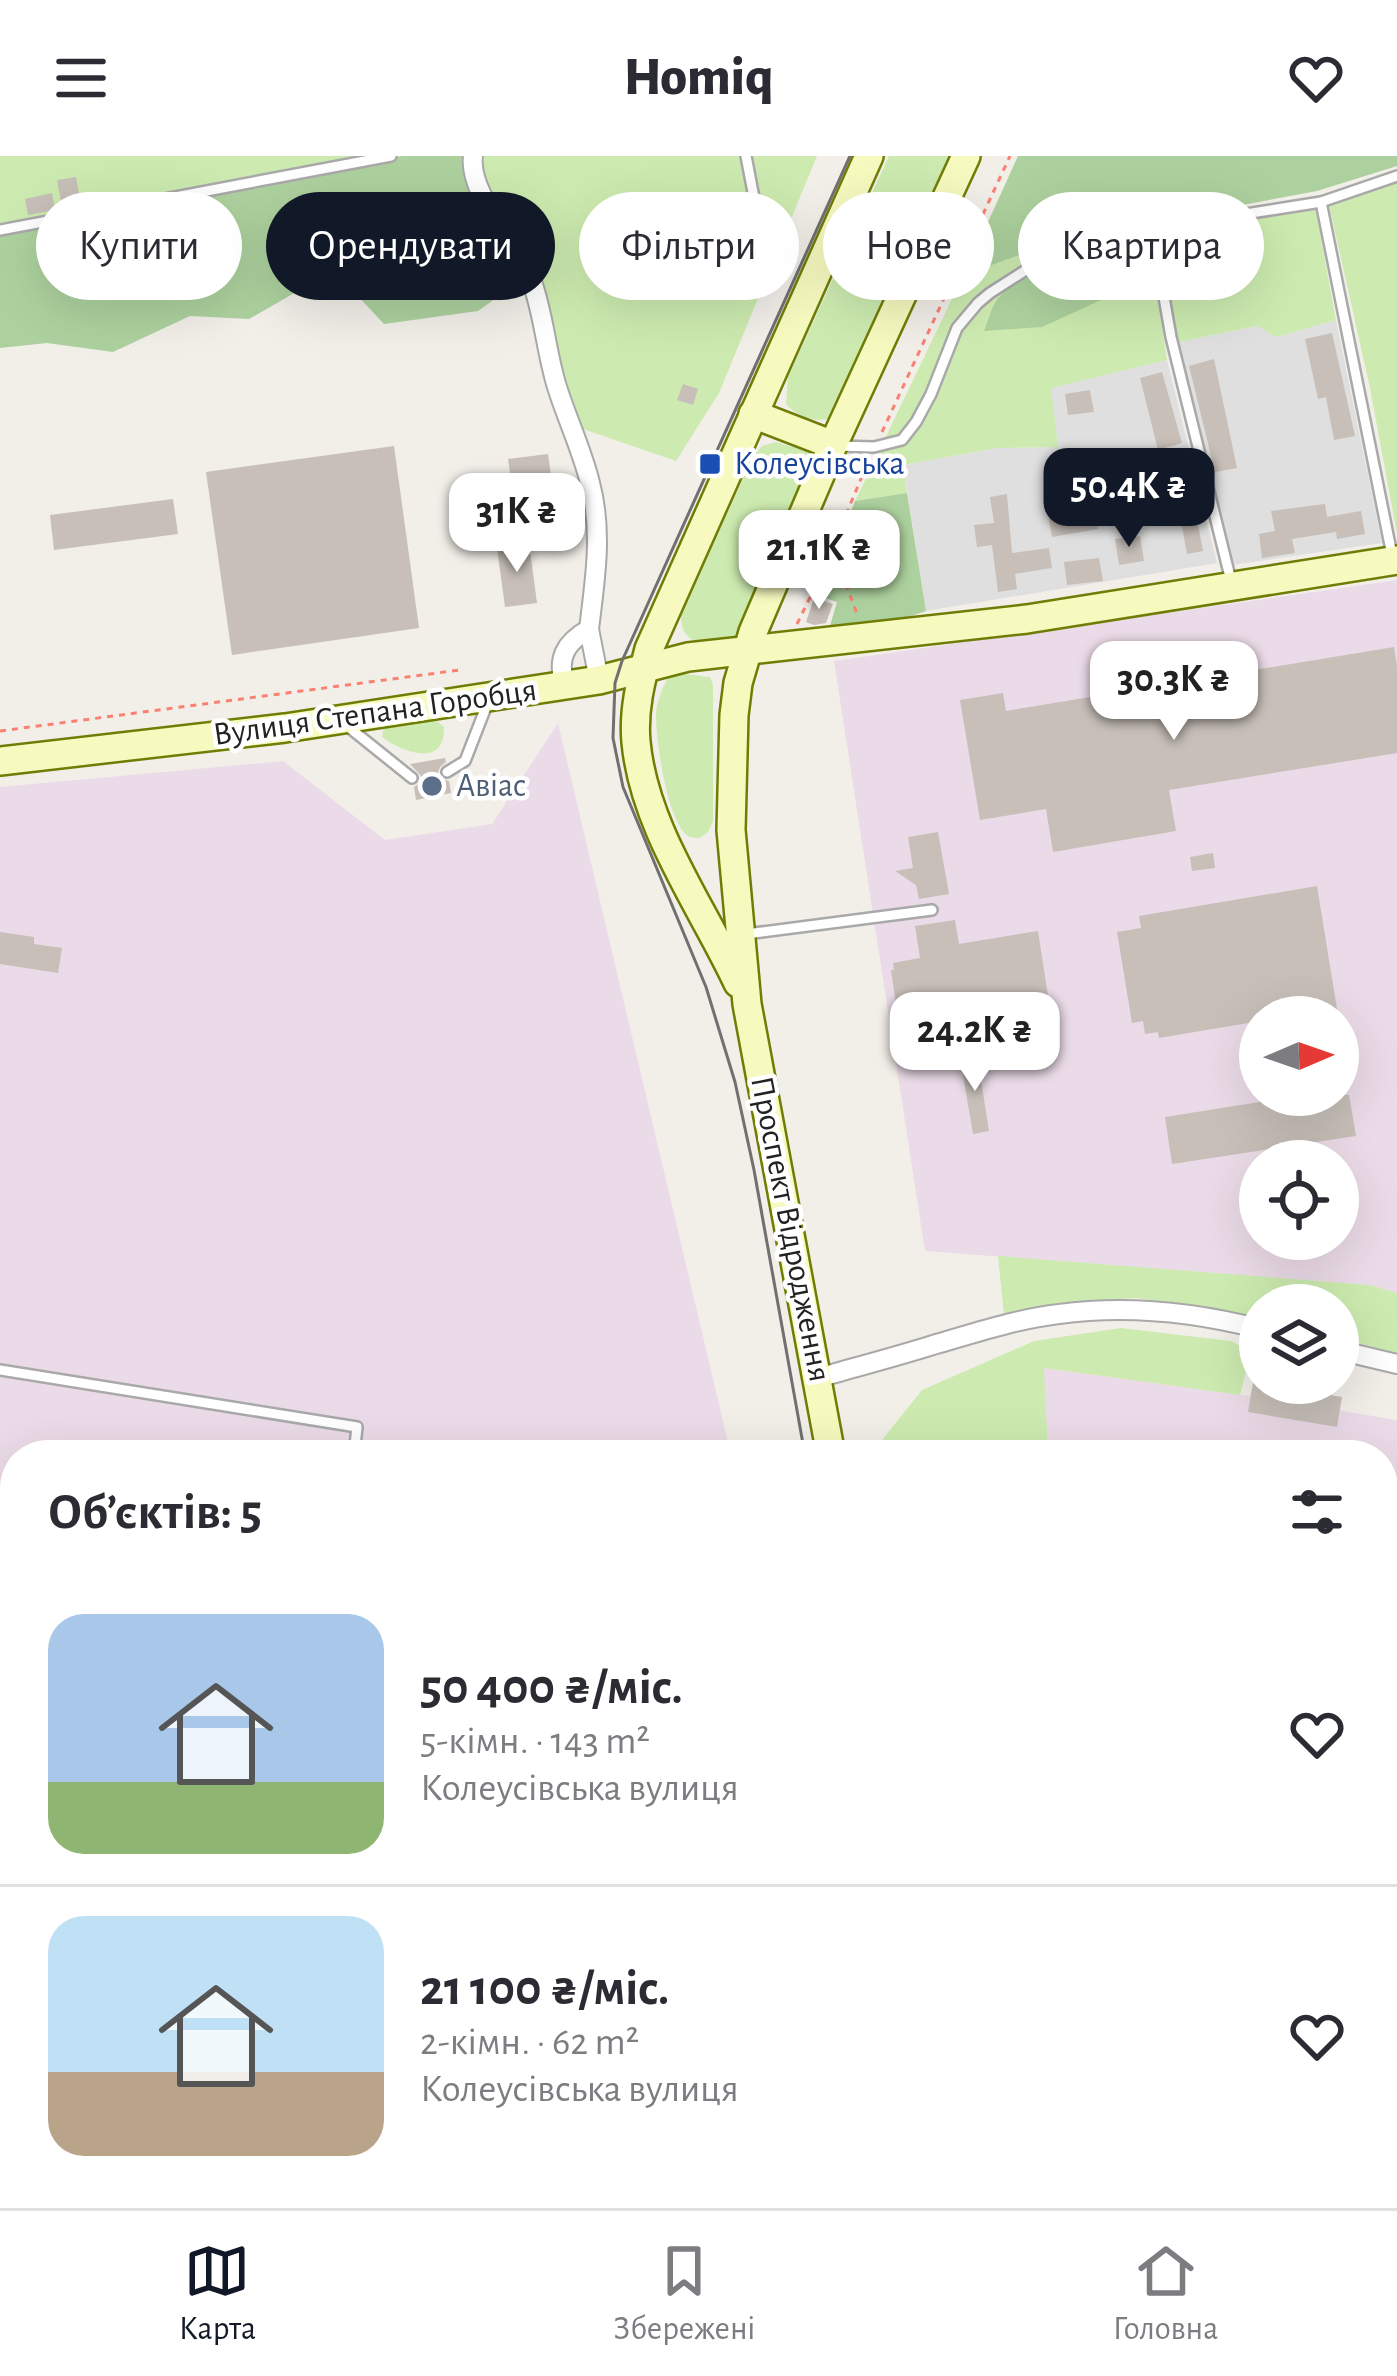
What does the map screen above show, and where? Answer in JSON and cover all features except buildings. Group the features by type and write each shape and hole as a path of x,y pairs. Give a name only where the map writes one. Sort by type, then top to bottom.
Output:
{"main road":[{"name":"Проспект Відродження","path":"747,1004 646,797 636,740 638,690 650,649 869,156"},
{"name":"Проспект Відродження","path":"828,1440 747,1004 731,830 734,715 747,651 833,446 966,156"},
{"path":"753,414 833,446"},
{"name":"Вулиця Степана Горобця","path":"0,761 340,720 565,686 688,657 1028,619 1395,560"}],"street":[{"path":"473,156 488,208 529,273 556,384 592,488 598,563 589,629 598,680"},
{"path":"565,686 561,674 566,646 589,629"},
{"path":"818,1378 1010,1322 1057,1314 1158,1311 1239,1324"},
{"path":"1359,1355 1397,1364"}],"lane":[{"path":"0,230 391,156"},
{"path":"746,156 753,192"},
{"path":"1264,212 1321,202 1397,176"},
{"path":"1321,202 1395,560"},
{"path":"833,446 874,447 902,440 916,422 957,328 978,302 1018,275"},
{"path":"1165,300 1232,587"},
{"path":"448,772 466,761 490,697"},
{"path":"340,720 412,778"},
{"path":"741,935 932,910"},
{"path":"0,1370 357,1427 356,1440"}],"path":[{"path":"785,647 1010,156"},
{"path":"819,579 847,587 866,638"},
{"path":"0,731 460,670"}],"shaded area":[{"path":"1336,320 1382,543 1232,565 1179,342 1258,326 1276,337"},
{"path":"1167,360 1217,563 926,611 903,465 997,448 1057,447 1050,388"},
{"path":"1397,580 1397,1293 1359,1284 925,1251 834,661"},
{"path":"558,723 727,1440 0,1440 0,787 283,761 385,840 492,824"},
{"path":"1043,1368 1239,1395 1239,1404 1299,1404 1397,1420 1397,1440 1047,1440"}],"green space":[{"path":"0,156 381,156 188,192 36,192 36,220 0,227"},
{"path":"402,156 466,156 471,192 266,192 266,300 282,300 249,319 190,316 113,352 47,343 0,348 0,235 36,228 36,300 242,300 242,192 219,192"},
{"path":"478,156 817,156 799,200 799,192 579,192 579,300 757,300 719,393 676,461 583,429 562,381 546,300 555,300 555,192 490,192"},
{"path":"889,156 957,156 941,192 873,192"},
{"path":"1018,156 1397,156 1397,166 1317,191 1264,201 1264,192 1018,192 1018,256 994,264 994,209"},
{"path":"1397,182 1397,534 1329,205"},
{"path":"1315,206 1336,320 1276,337 1257,326 1179,342 1170,300 1264,300 1264,215"},
{"path":"1018,256 1018,300 1158,300 1167,360 1051,388 1058,447 997,448 903,465 907,493 855,501 951,300 994,300 994,264"},
{"path":"1018,283 1018,300 1101,300 1042,327 984,331 995,303"},
{"path":"362,300 493,300 478,311 384,324"},
{"path":"823,300 892,300 840,415 818,420 792,409 786,404 788,377"},
{"path":"776,442 809,452 815,463 740,637 733,643 697,642 685,633 681,614 753,457 762,446"},
{"path":"907,493 926,611 868,631 829,629 837,602 817,595 855,501"},
{"path":"669,677 710,677 713,685 713,821 700,838 690,837 675,817 658,740 656,712 662,689"},
{"path":"434,719 444,727 438,748 430,753 411,752 382,737 384,726"},
{"path":"998,1256 1357,1284 1239,1284 1239,1313 1136,1298 1056,1303 1004,1315"},
{"path":"1359,1284 1397,1293 1397,1354 1359,1343"},
{"path":"1121,1328 1239,1345 1239,1395 1044,1368 1047,1440 882,1440 922,1390 1034,1341"}],"tram line":[{"path":"802,1440 735,1082 706,987 623,787 613,738 615,683 850,156"}],"place":[{"name":"Колеусівська","path":"710,464"},
{"name":"Авіас","path":"432,786"}]}
